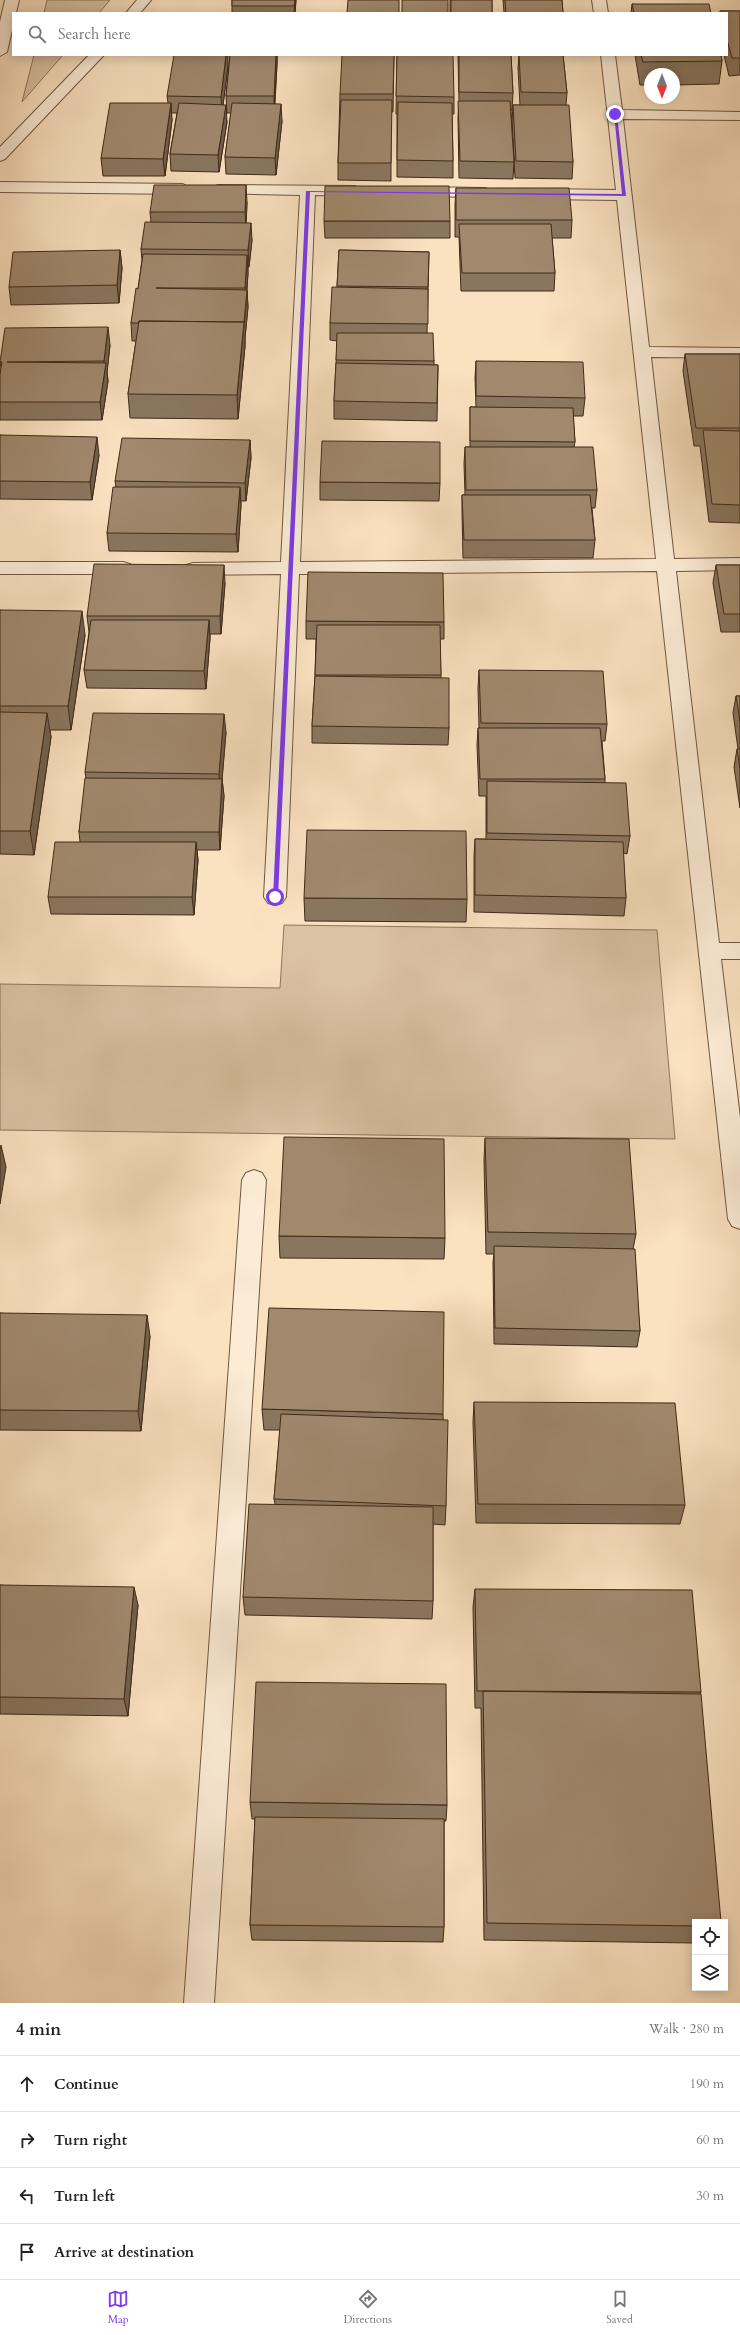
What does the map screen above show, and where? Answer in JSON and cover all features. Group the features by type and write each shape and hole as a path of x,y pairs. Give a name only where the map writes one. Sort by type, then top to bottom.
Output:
{"street":[{"path":"0,52 12,0"},
{"path":"134,12 144,0"},
{"path":"599,0 601,12"},
{"path":"0,156 96,56"},
{"path":"608,56 641,352 667,564 708,951 735,1135 740,1219"},
{"path":"615,114 740,116"},
{"path":"0,187 371,192"},
{"path":"275,897 308,191"},
{"path":"403,192 498,193"},
{"path":"522,194 624,195"},
{"path":"641,352 740,353"},
{"path":"173,569 740,564"},
{"path":"0,568 141,569"},
{"path":"708,951 740,951"},
{"path":"198,2003 254,1180"}],"shaded area":[{"path":"47,0 110,0 100,12 44,12"},
{"path":"34,56 62,56 22,102"},
{"path":"284,925 657,930 675,1139 0,1130 0,984 280,988"}],"building":[{"path":"232,0 295,0 294,6 232,6"},
{"path":"348,0 399,0 399,12 347,12"},
{"path":"402,0 448,0 448,12 402,12"},
{"path":"451,0 492,0 492,12 451,12"},
{"path":"505,0 562,0 563,12 506,12"},
{"path":"632,4 709,4 711,12 634,12"},
{"path":"740,11 740,58 732,58 728,44 728,12 720,12"},
{"path":"174,56 226,56 221,97 167,96"},
{"path":"230,56 276,56 274,96 226,96"},
{"path":"342,56 394,56 393,94 340,94"},
{"path":"397,56 453,56 454,97 396,96"},
{"path":"459,56 511,56 513,93 459,92"},
{"path":"519,56 563,56 567,93 521,92"},
{"path":"641,56 721,56 722,61 643,62"},
{"path":"341,100 392,100 391,163 338,163"},
{"path":"458,101 510,101 514,162 460,161"},
{"path":"398,102 452,103 453,161 397,160"},
{"path":"110,103 171,103 163,159 101,158"},
{"path":"179,103 226,105 218,155 170,154"},
{"path":"232,103 281,104 275,158 225,157"},
{"path":"513,105 569,105 573,162 516,161"},
{"path":"154,185 246,185 245,212 150,212"},
{"path":"325,186 449,186 450,221 324,221"},
{"path":"456,188 569,188 572,220 456,220"},
{"path":"145,222 251,223 248,250 141,249"},
{"path":"459,224 551,224 555,273 462,273"},
{"path":"120,250 117,285 9,287 13,252"},
{"path":"339,250 429,252 428,287 337,286"},
{"path":"143,254 247,255 245,288 156,288 247,290 244,322 139,321 139,323 131,323"},
{"path":"332,287 428,289 428,324 330,323"},
{"path":"139,321 244,322 237,395 128,394"},
{"path":"108,327 104,361 7,362 106,363 100,402 0,402 0,374 2,362 0,362 5,328"},
{"path":"337,333 433,333 434,361 336,360"},
{"path":"685,354 740,354 740,428 696,428"},
{"path":"476,361 583,362 585,398 476,396"},
{"path":"336,363 438,365 437,403 334,401"},
{"path":"470,407 573,408 575,442 470,441"},
{"path":"703,430 740,431 740,505 712,504"},
{"path":"0,435 97,437 90,482 0,481"},
{"path":"122,438 250,440 245,483 115,481"},
{"path":"322,441 440,442 440,483 320,482"},
{"path":"465,447 593,447 597,490 466,490"},
{"path":"113,487 240,487 236,534 107,533"},
{"path":"462,495 590,495 595,540 464,540"},
{"path":"94,564 224,565 220,616 87,616"},
{"path":"716,565 740,565 740,614 724,614"},
{"path":"308,572 443,573 444,622 306,621"},
{"path":"0,610 82,611 68,706 0,706"},
{"path":"91,620 209,620 204,671 84,670"},
{"path":"317,625 440,625 441,675 315,675"},
{"path":"479,670 603,671 607,724 481,723"},
{"path":"315,676 449,678 449,728 312,726"},
{"path":"736,696 740,696 740,721"},
{"path":"0,712 47,713 30,831 0,831"},
{"path":"93,713 224,714 219,774 85,772"},
{"path":"478,728 600,728 605,779 480,779"},
{"path":"737,749 740,749 740,768"},
{"path":"85,778 222,779 219,832 79,832"},
{"path":"487,781 626,783 630,836 487,833"},
{"path":"307,830 466,831 467,899 304,898"},
{"path":"475,839 623,842 626,898 475,895"},
{"path":"55,842 196,842 192,897 48,897"},
{"path":"284,1137 444,1139 445,1238 279,1236"},
{"path":"485,1138 629,1139 636,1234 488,1232"},
{"path":"494,1246 635,1249 640,1331 495,1328"},
{"path":"269,1308 444,1312 443,1414 262,1409"},
{"path":"0,1313 147,1315 138,1411 0,1410"},
{"path":"474,1402 675,1403 685,1505 478,1504"},
{"path":"281,1414 448,1420 446,1506 274,1499"},
{"path":"249,1504 433,1507 433,1601 243,1597"},
{"path":"0,1585 134,1587 124,1699 0,1697"},
{"path":"475,1589 692,1590 701,1692 477,1691"},
{"path":"256,1682 446,1684 447,1805 250,1802"},
{"path":"483,1691 701,1694 721,1919 692,1919 692,1926 487,1923"},
{"path":"255,1817 444,1819 444,1927 250,1925"}],"route":[{"path":"275,897 308,191 624,195 615,114"}]}
